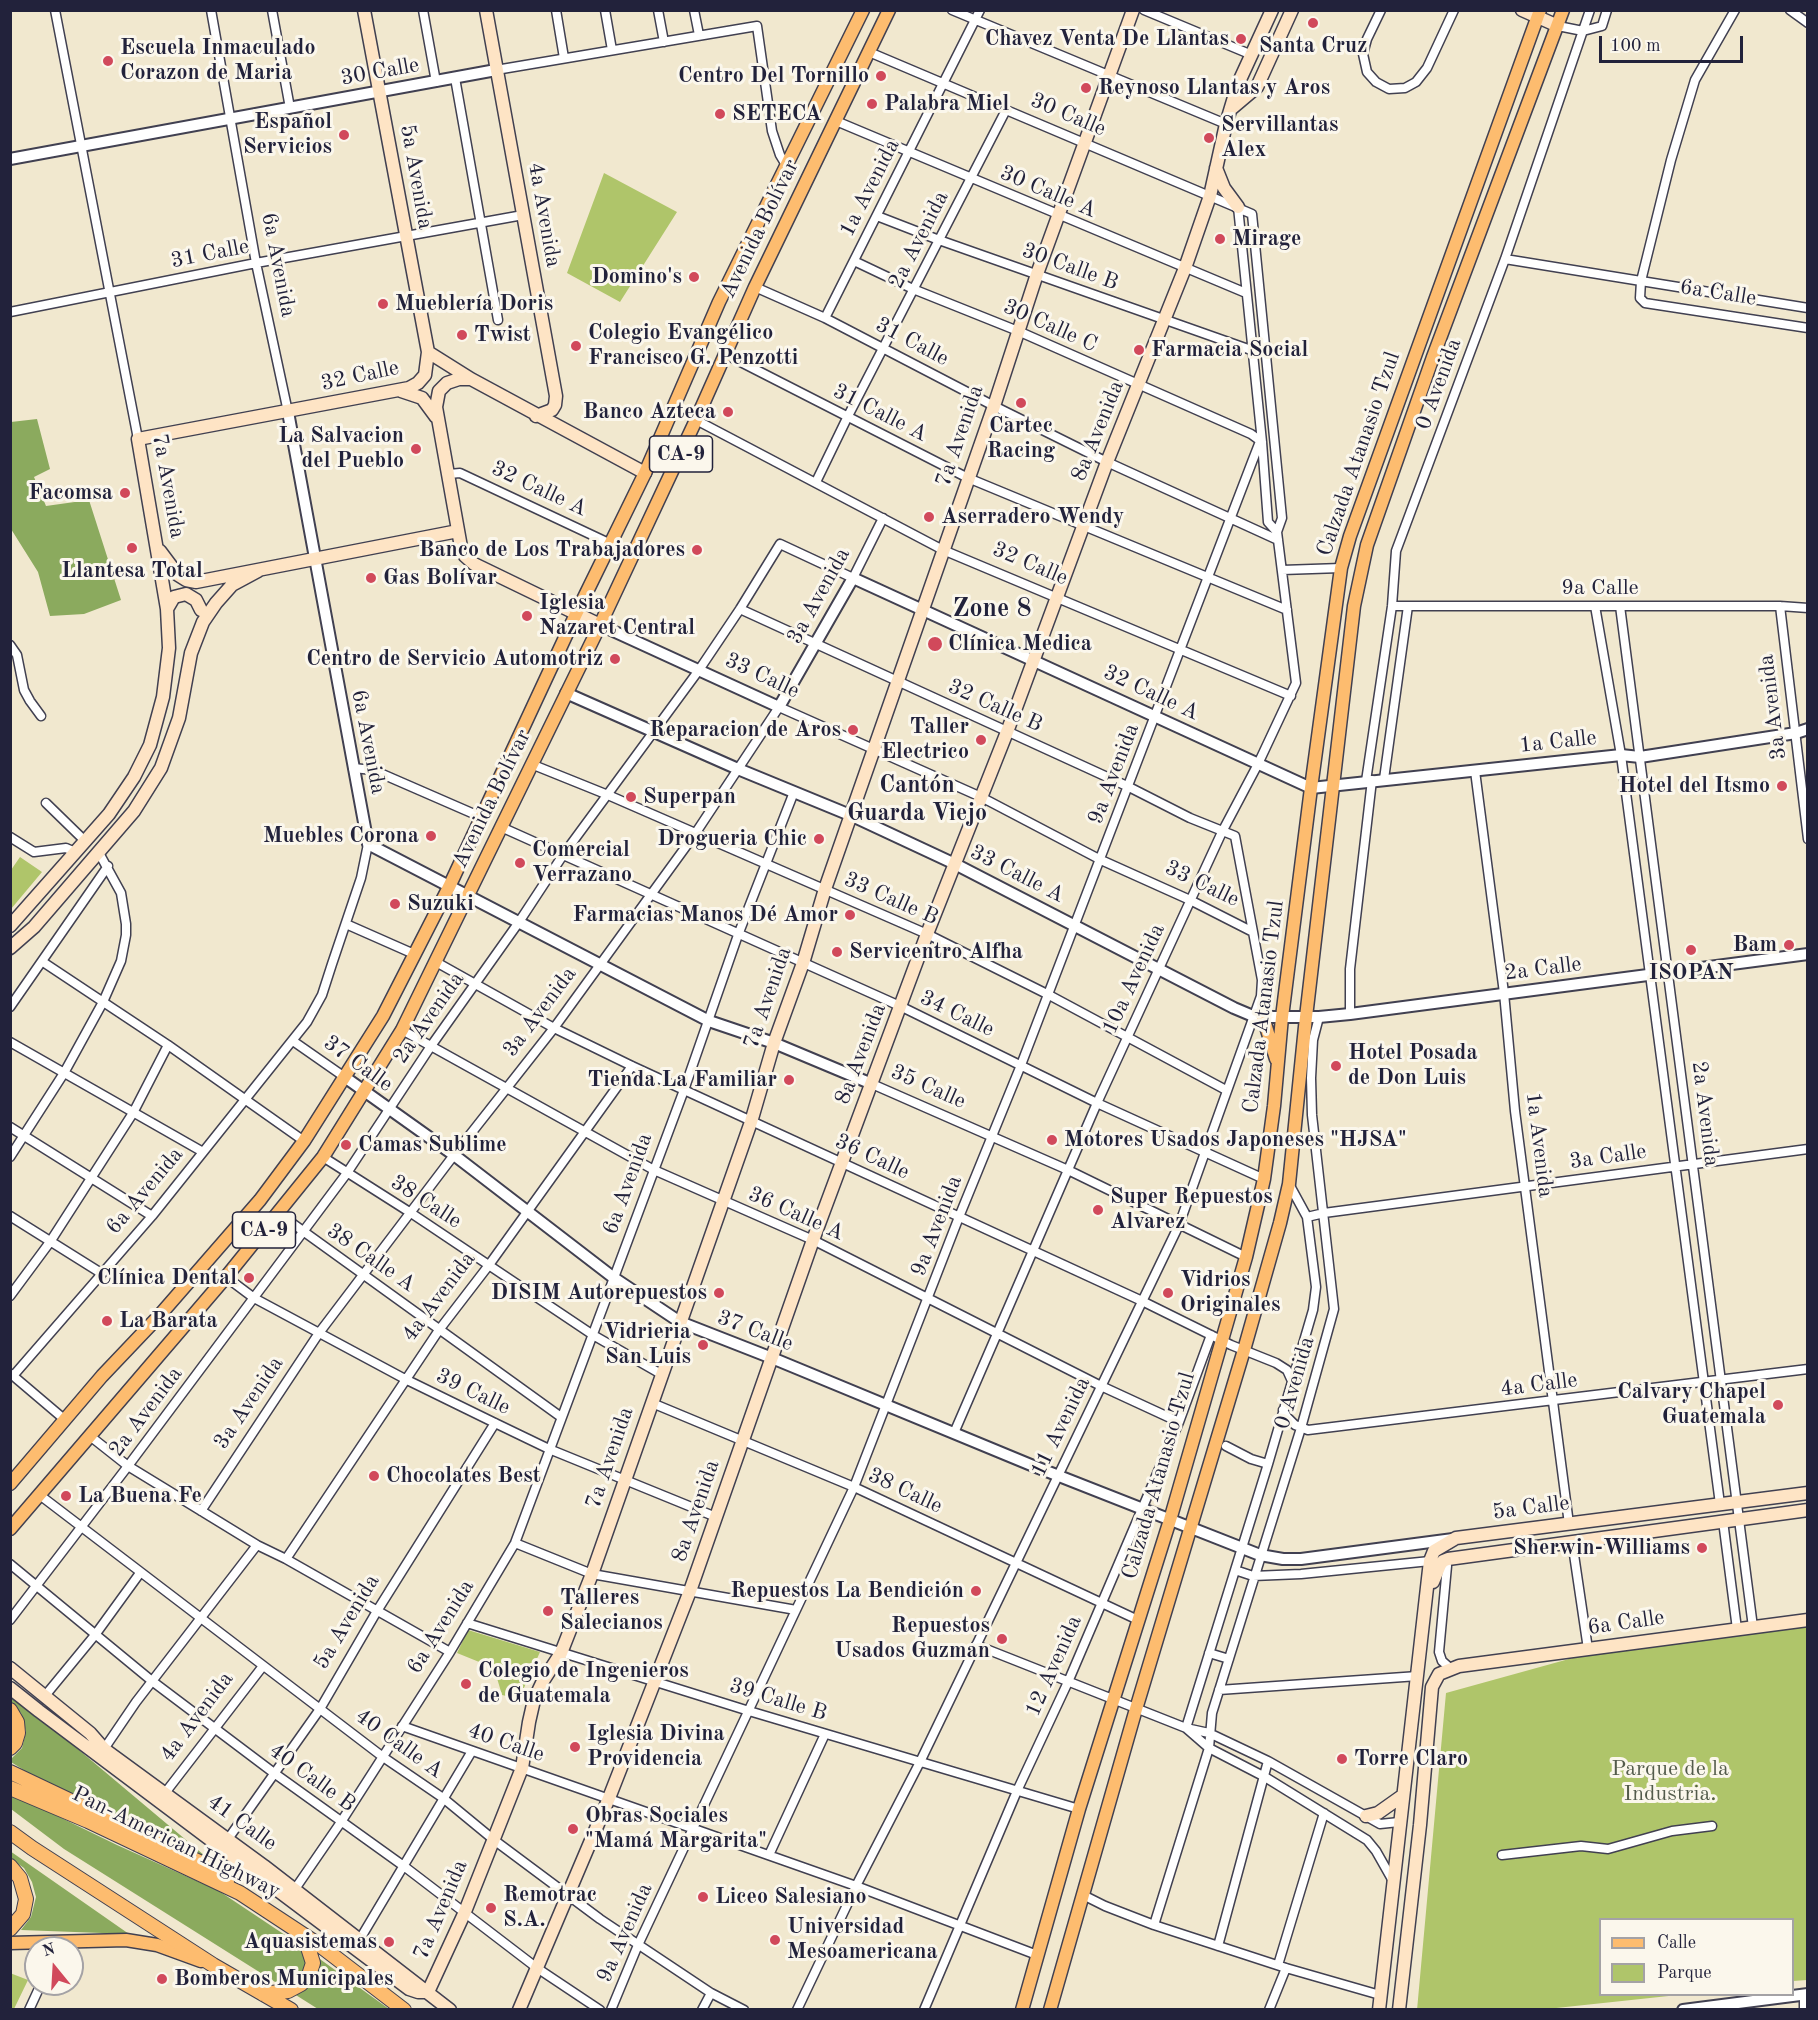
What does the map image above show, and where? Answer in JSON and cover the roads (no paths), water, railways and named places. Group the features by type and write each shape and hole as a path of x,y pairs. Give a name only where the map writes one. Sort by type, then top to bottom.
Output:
{"highway":[{"path":"10,1710 17,1722 18,1733 10,1749"},
{"path":"10,1772 210,1867 240,1893"},
{"name":"Pan-American Highway","path":"10,1788 88,1821 240,1893 304,1934 404,2010"},
{"path":"10,1832 213,1965 291,2010"},
{"path":"10,1841 32,1848"},
{"path":"10,1866 20,1878 26,1899 23,1914 10,1929"},
{"path":"263,1994 288,1991 302,1984 309,1975 313,1963 304,1934"}],"main road":[{"name":"5a Avenida","path":"364,10 428,352"},
{"name":"4a Avenida","path":"486,10 556,396 552,410 536,416"},
{"name":"Avenida Bolívar","path":"10,1484 102,1376 159,1316 261,1200 346,1078 383,1016 449,887 576,614 645,473 719,302 863,10"},
{"name":"Avenida Bolívar","path":"10,1529 41,1496 226,1277 323,1157 402,1030 600,626 755,287 889,10"},
{"name":"7a Avenida","path":"428,1992 464,1914 522,1767 534,1700 561,1653 592,1574 751,1122 774,1043 825,889 994,406 1036,274 1133,10"},
{"name":"8a Avenida","path":"519,2010 609,1798 690,1591 813,1240 927,934 1007,732 1107,462 1185,268 1210,196 1226,124 1238,84 1272,10"},
{"path":"1231,109 1257,87 1292,10"},
{"path":"1522,10 1539,14 1558,26"},
{"name":"Calzada Atanasio Tzul","path":"1050,2010 1136,1709 1244,1350 1289,1184 1354,606 1367,545 1433,357 1563,10"},
{"name":"Calzada Atanasio Tzul","path":"1022,2010 1078,1809 1170,1520 1216,1337 1246,1257 1264,1179 1279,1066 1282,1017 1341,568 1350,536 1539,14"},
{"path":"1216,167 1224,188 1238,207"},
{"name":"32 Calle","path":"138,439 414,386 422,380 426,371 428,352 471,380 645,473"},
{"path":"158,548 175,573 189,581 200,581 458,531 438,420 437,397 443,387 454,380 471,380"},
{"path":"397,390 422,398 438,420"},
{"name":"7a Avenida","path":"10,926 109,814 134,777 150,745 163,697 169,648 167,609 138,439"},
{"name":"33 Calle","path":"458,531 465,556 474,564 600,626"},
{"path":"10,948 34,927 134,811 161,768 178,718 194,629 201,610 211,599 258,571"},
{"path":"191,653 206,617 232,585"},
{"path":"167,609 174,597 186,594 196,600 201,610"},
{"path":"1258,1017 1279,1066"},
{"name":"5a Calle","path":"1456,1539 1808,1493"},
{"name":"5a Calle","path":"1441,1564 1572,1541 1808,1510"},
{"path":"1379,2009 1402,1796 1427,1600 1441,1564 1438,1548 1456,1539"},
{"name":"6a Calle","path":"1450,1668 1808,1620"},
{"name":"41 Calle","path":"10,1668 90,1733 100,1751 165,1793 228,1839 450,2010"},
{"path":"1399,2010 1420,1825 1432,1687 1439,1674 1450,1668"},
{"path":"10,1682 100,1751"},
{"path":"10,1688 100,1751 409,1989 428,1992"},
{"path":"1366,1816 1378,1813 1402,1796"},
{"path":"1400,1822 1403,1818 1412,1817 1420,1825"},
{"path":"84,1943 126,1940 143,1942 213,1965"}],"street":[{"name":"7a Avenida","path":"55,10 138,439"},
{"name":"6a Avenida","path":"12,1374 152,1216 307,1022 322,995 363,872 368,844 288,412 256,263 211,10"},
{"path":"272,10 290,108"},
{"path":"423,10 436,81"},
{"path":"556,10 564,58"},
{"path":"604,10 612,50"},
{"path":"658,10 664,42"},
{"path":"694,10 699,35"},
{"path":"952,10 1226,124"},
{"name":"1a Avenida","path":"825,318 980,10"},
{"path":"1144,10 1252,55"},
{"path":"1381,10 1367,39 1363,54 1367,72 1376,82 1389,89 1405,88 1416,82 1426,68 1454,10"},
{"name":"0 Avenida","path":"1350,1014 1350,969 1369,781 1392,606 1396,551 1505,259 1590,10"},
{"path":"1558,26 1583,32 1602,26 1607,10"},
{"path":"1641,281 1671,160 1695,80 1735,10"},
{"path":"1790,10 1808,23"},
{"name":"30 Calle","path":"10,159 496,70 757,26 772,131 786,165"},
{"name":"30 Calle","path":"869,52 1252,214"},
{"path":"454,78 498,320"},
{"name":"2a Avenida","path":"816,482 1006,110"},
{"name":"30 Calle A","path":"836,121 1246,293"},
{"name":"10a Avenida","path":"1238,207 1268,522 1277,536"},
{"name":"10a Avenida","path":"954,1433 1097,1103 1222,832 1258,764 1296,683 1277,536 1282,518 1252,214"},
{"name":"31 Calle","path":"10,312 256,263 523,215"},
{"name":"30 Calle B","path":"877,216 1251,350"},
{"name":"6a Calle","path":"1505,259 1808,308"},
{"name":"30 Calle C","path":"854,261 913,290 1018,331 1251,434 1262,442"},
{"name":"6a Calle","path":"1641,281 1640,298 1645,303 1808,328"},
{"name":"31 Calle","path":"755,287 825,318 1107,462 1231,519 1277,536"},
{"name":"31 Calle A","path":"725,354 968,478 1287,610"},
{"name":"32 Calle","path":"696,420 943,550 1291,696"},
{"name":"9a Avenida","path":"611,2010 638,1945 854,1487 959,1217 1022,1065 1259,444 1262,442"},
{"name":"32 Calle A","path":"449,474 460,473 611,544"},
{"name":"3a Avenida","path":"201,1511 319,1333 554,1028 695,834 779,707 854,578 883,518"},
{"name":"2a Avenida","path":"10,1620 347,1173 388,1109 563,855 699,670 780,544"},
{"name":"32 Calle A","path":"780,544 1311,788"},
{"path":"1282,570 1341,568"},
{"name":"9a Calle","path":"1392,606 1780,606 1808,608"},
{"path":"1384,779 1408,606"},
{"name":"2a Avenida","path":"1595,606 1621,755 1720,1504"},
{"name":"2a Avenida","path":"1620,606 1753,1627"},
{"name":"3a Avenida","path":"1780,606 1808,839"},
{"name":"32 Calle B","path":"740,609 1235,836"},
{"name":"33 Calle","path":"600,626 981,797 1101,860 1190,900 1251,931"},
{"path":"10,645 17,655 24,690 41,716"},
{"name":"33 Calle A","path":"566,693 738,769 850,815 955,864 1234,1008 1258,1017 1282,1017"},
{"name":"1a Calle","path":"1311,788 1621,755 1640,757 1797,733 1808,729"},
{"name":"33 Calle B","path":"531,764 608,795 927,934 1128,1036 1226,1090"},
{"path":"353,768 373,770 481,818"},
{"name":"1a Avenida","path":"1475,771 1504,993 1515,1111 1569,1524"},
{"name":"6a Avenida","path":"295,1889 341,1822 450,1652 515,1543 684,1090 738,935 794,792"},
{"path":"46,803 85,841"},
{"name":"34 Calle","path":"501,827 738,935 902,1006 1097,1103 1264,1179"},
{"name":"11 Avenida","path":"796,2010 920,1762 1179,1225 1226,1090 1258,1017 1262,980 1235,836"},
{"path":"10,837 34,852 66,848 75,852"},
{"name":"35 Calle","path":"368,844 709,1021 774,1043 992,1136 1068,1170 1246,1257"},
{"path":"10,1158 64,1073 103,1002 121,961 126,935 122,893 99,853"},
{"path":"10,1007 108,866"},
{"path":"346,924 414,954"},
{"name":"2a Calle","path":"1282,1017 1350,1014 1808,954"},
{"path":"43,962 168,1045 304,1141"},
{"name":"36 Calle","path":"436,962 554,1028 632,1066 1276,1363 1287,1370 1292,1381"},
{"name":"0 Avenida","path":"1154,1925 1209,1748 1212,1713 1301,1428 1334,1309 1316,1149 1311,1078 1313,1040 1319,1017"},
{"name":"36 Calle A","path":"402,1030 654,1170 813,1240 1101,1386 1179,1422"},
{"name":"37 Calle","path":"292,1041 454,1155 614,1278 680,1322 1260,1555"},
{"path":"10,1042 203,1152"},
{"path":"10,1296 50,1242 133,1113 168,1045"},
{"name":"4a Avenida","path":"286,1559 439,1329 489,1265 632,1066"},
{"path":"10,1126 152,1216"},
{"name":"3a Calle","path":"1306,1217 1808,1149"},
{"name":"38 Calle","path":"323,1157 593,1335 661,1374"},
{"name":"0 Avenida","path":"1186,1728 1316,1300 1306,1217 1289,1184"},
{"name":"38 Calle A","path":"278,1213 561,1417"},
{"path":"10,1216 101,1273"},
{"name":"39 Calle","path":"226,1277 254,1298 405,1379 549,1449 716,1517"},
{"name":"12 Avenida","path":"924,2010 1017,1791 1068,1682 1216,1337"},
{"name":"4a Calle","path":"1301,1428 1308,1430 1554,1402 1808,1369"},
{"path":"12,1374 64,1419"},
{"name":"38 Calle","path":"652,1403 854,1487 1138,1620"},
{"path":"1283,1410 1287,1417 1301,1428"},
{"name":"5a Avenida","path":"228,1839 320,1709 377,1611 495,1423"},
{"path":"90,1436 128,1466 257,1545 286,1559 450,1652"},
{"path":"1226,1446 1251,1459 1268,1464"},
{"name":"40 Calle A","path":"41,1496 262,1666 383,1757 443,1798 494,1840 569,1895 638,1945 711,1993 744,2010"},
{"path":"1723,1521 1737,1629"},
{"name":"5a Calle","path":"1260,1555 1283,1559 1301,1558 1456,1539"},
{"path":"1572,1541 1588,1649"},
{"path":"515,1543 592,1574 796,1610"},
{"path":"100,1751 257,1545"},
{"name":"40 Calle B","path":"10,1564 152,1681 274,1773 405,1867 537,1968 600,2010"},
{"path":"1441,1564 1439,1652 1442,1661 1450,1668"},
{"name":"5a Calle","path":"1235,1570 1253,1576 1441,1564"},
{"path":"44,1697 95,1635 140,1573"},
{"name":"39 Calle B","path":"468,1623 749,1711 1078,1809"},
{"path":"976,1645 1186,1728 1209,1733 1268,1761 1380,1824 1400,1822"},
{"path":"1209,1653 1228,1659"},
{"name":"4a Avenida","path":"165,1793 262,1666"},
{"path":"1219,1690 1418,1676"},
{"name":"40 Calle","path":"402,1726 856,1886 1037,1955"},
{"path":"1186,1728 1209,1748 1264,1777 1372,1844 1393,1881"},
{"path":"769,1855 825,1734"},
{"path":"360,1939 405,1867 472,1751"},
{"path":"1218,1946 1268,1761"},
{"path":"1269,2010 1324,1813"},
{"path":"1502,1855 1581,1846 1608,1849 1672,1831 1712,1826"},
{"path":"1083,1895 1154,1925 1380,1995"},
{"path":"702,2010 711,1993"},
{"path":"1804,2010 1806,1994"},
{"path":"29,2010 35,1996"},
{"path":"1683,2010 1791,1996"}],"place":[{"name":"Santa Cruz","path":"1313,23"},
{"name":"Chavez Venta De Llantas","path":"1241,39"},
{"name":"Escuela Inmaculado Corazon de Maria","path":"108,61"},
{"name":"Centro Del Tornillo","path":"881,76"},
{"name":"Reynoso Llantas y Aros","path":"1086,88"},
{"name":"Palabra Miel","path":"872,104"},
{"name":"SETECA","path":"720,114"},
{"name":"Español Servicios","path":"344,135"},
{"name":"Servillantas Alex","path":"1209,138"},
{"name":"Mirage","path":"1220,239"},
{"name":"Domino's","path":"694,277"},
{"name":"Mueblería Doris","path":"383,304"},
{"name":"Twist","path":"462,335"},
{"name":"Colegio Evangélico Francisco G. Penzotti","path":"576,346"},
{"name":"Farmacia Social","path":"1139,350"},
{"name":"Cartec Racing","path":"1021,403"},
{"name":"Banco Azteca","path":"728,412"},
{"name":"La Salvacion del Pueblo","path":"416,449"},
{"name":"Facomsa","path":"125,493"},
{"name":"Aserradero Wendy","path":"929,517"},
{"name":"Llantesa Total","path":"132,548"},
{"name":"Banco de Los Trabajadores","path":"697,550"},
{"name":"Gas Bolívar","path":"371,578"},
{"name":"Iglesia Nazaret Central","path":"527,616"},
{"name":"Clínica Medica","path":"935,644"},
{"name":"Centro de Servicio Automotriz","path":"615,659"},
{"name":"Reparacion de Aros","path":"853,730"},
{"name":"Taller Electrico","path":"981,740"},
{"name":"Hotel del Itsmo","path":"1782,786"},
{"name":"Superpan","path":"631,797"},
{"name":"Muebles Corona","path":"431,836"},
{"name":"Drogueria Chic","path":"819,839"},
{"name":"Comercial Verrazano","path":"520,863"},
{"name":"Suzuki","path":"395,904"},
{"name":"Farmacias Manos Dé Amor","path":"850,915"},
{"name":"Bam","path":"1789,945"},
{"name":"ISOPAN","path":"1691,950"},
{"name":"Servicentro Alfha","path":"837,952"},
{"name":"Hotel Posada de Don Luis","path":"1336,1066"},
{"name":"Tienda La Familiar","path":"789,1080"},
{"name":"Motores Usados Japoneses \"HJSA\"","path":"1052,1140"},
{"name":"Camas Sublime","path":"346,1145"},
{"name":"Super Repuestos Alvarez","path":"1098,1210"},
{"name":"Clínica Dental","path":"249,1278"},
{"name":"DISIM Autorepuestos","path":"719,1293"},
{"name":"Vidrios Originales","path":"1168,1293"},
{"name":"La Barata","path":"107,1321"},
{"name":"Vidrieria San Luis","path":"703,1345"},
{"name":"Calvary Chapel Guatemala","path":"1778,1405"},
{"name":"Chocolates Best","path":"374,1476"},
{"name":"La Buena Fe","path":"66,1496"},
{"name":"Sherwin-Williams","path":"1702,1548"},
{"name":"Repuestos La Bendición","path":"976,1591"},
{"name":"Talleres Salecianos","path":"548,1611"},
{"name":"Repuestos Usados Guzman","path":"1002,1639"},
{"name":"Colegio de Ingenieros de Guatemala","path":"466,1684"},
{"name":"Iglesia Divina Providencia","path":"575,1747"},
{"name":"Torre Claro","path":"1342,1759"},
{"name":"Obras Sociales \"Mamá Margarita\"","path":"573,1829"},
{"name":"Liceo Salesiano","path":"703,1897"},
{"name":"Remotrac S.A.","path":"491,1908"},
{"name":"Universidad Mesoamericana","path":"775,1940"},
{"name":"Aquasistemas","path":"389,1942"},
{"name":"Bomberos Municipales","path":"162,1979"}],"district":[{"name":"Zone 8","path":"992,609"},
{"name":"Cantón Guarda Viejo","path":"917,800"}],"park label":[{"name":"Parque de la Industria.","path":"1670,1782"}]}
